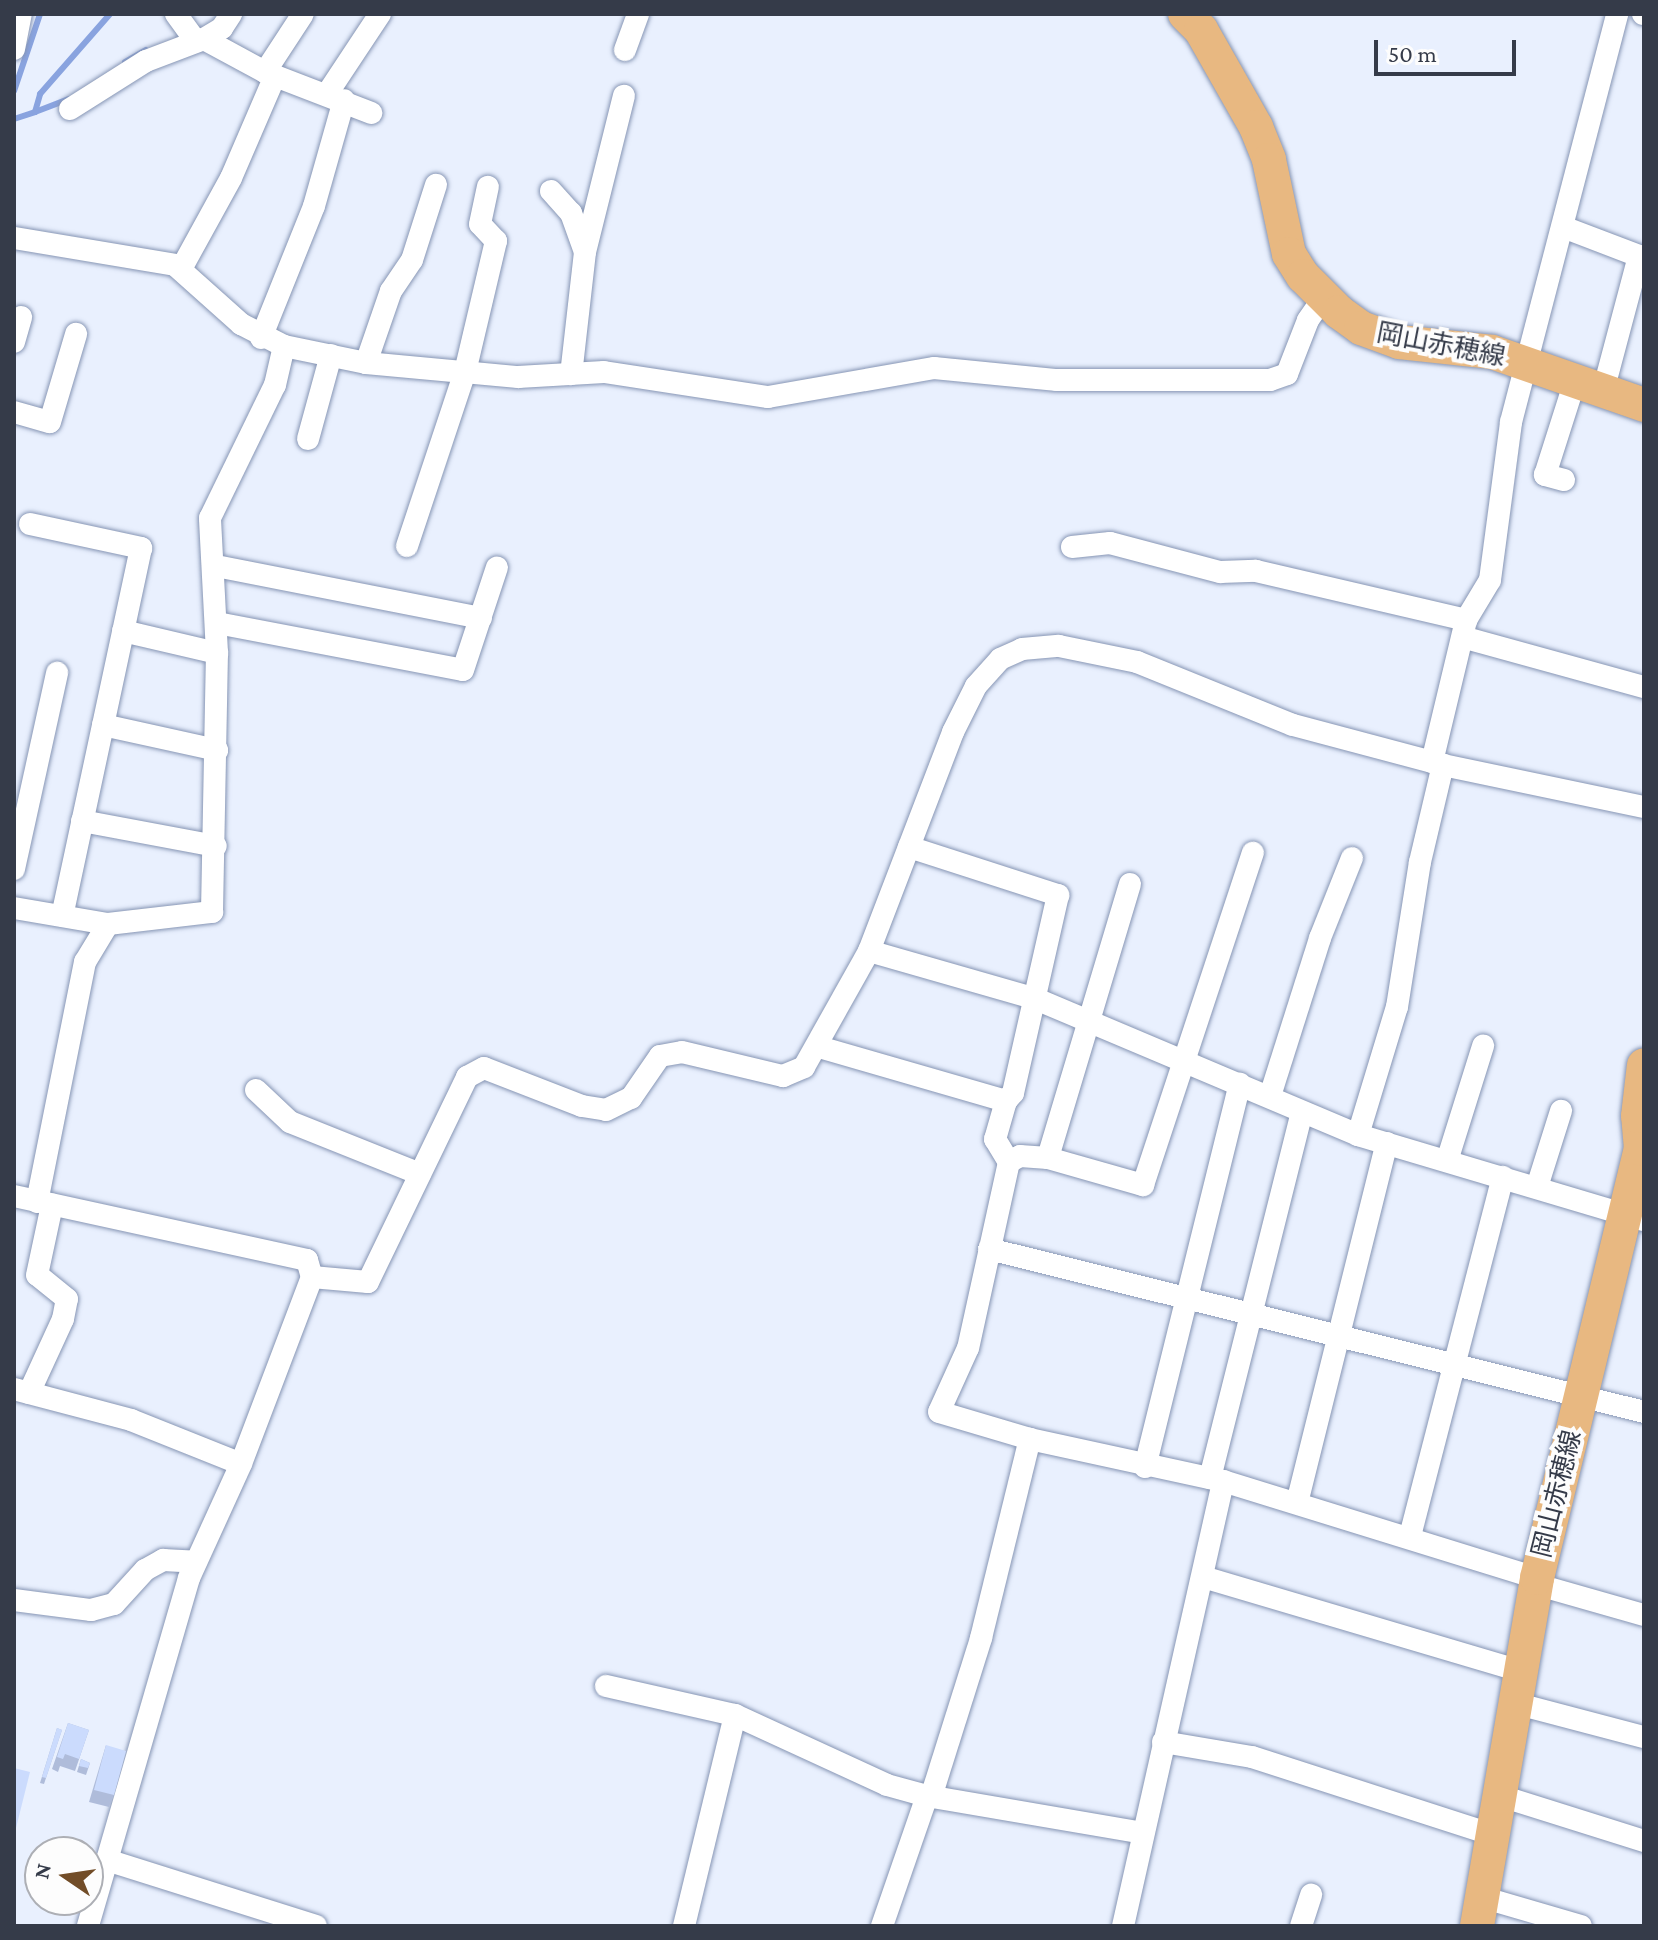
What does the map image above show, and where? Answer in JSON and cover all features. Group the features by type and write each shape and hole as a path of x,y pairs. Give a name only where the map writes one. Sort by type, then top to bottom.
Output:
{"main road":[{"name":"岡山赤穂線","path":"1185,14 1201,30 1256,127 1269,160 1289,254 1324,297 1361,328 1399,342 1456,345 1528,365 1644,405"},
{"name":"岡山赤穂線","path":"1481,1912 1536,1581 1581,1396 1635,1217 1644,1065"}],"street":[{"path":"14,49 21,14"},
{"path":"70,109 192,33 222,28 231,14"},
{"path":"181,269 231,178 270,74 303,14"},
{"path":"261,338 314,206 336,97 380,14"},
{"path":"625,50 638,14"},
{"path":"1358,1135 1397,1007 1448,682 1466,629 1490,580 1511,422 1617,14"},
{"path":"192,33 270,74 371,113"},
{"path":"571,374 585,252 624,96"},
{"path":"366,363 391,291 412,260 436,185"},
{"path":"407,546 465,372 496,241 480,224 488,187"},
{"path":"551,191 571,213 585,252"},
{"path":"1563,227 1639,256 1589,386 1545,475 1564,480"},
{"path":"14,238 153,259 181,269 261,338 284,346 366,363 465,372 604,372 768,397 934,368 1057,380 1270,380 1287,374 1308,320 1324,297"},
{"path":"14,342 21,317"},
{"path":"14,412 50,422 76,334"},
{"path":"14,908 108,924 212,912 216,846 217,623 216,566 210,518 275,385 284,346"},
{"path":"308,439 331,355"},
{"path":"30,524 141,548 62,916"},
{"path":"1072,547 1110,543 1220,572 1256,571 1466,629 1644,687"},
{"path":"216,566 481,618"},
{"path":"217,623 463,670 497,567"},
{"path":"123,631 217,653"},
{"path":"312,1277 368,1282 467,1077 484,1068 582,1106 606,1110 631,1098 660,1056 682,1052 783,1076 804,1067 819,1047 869,951 976,686 1000,659 1022,649 1059,646 1137,662 1293,725 1437,763 1644,807"},
{"path":"14,869 57,673"},
{"path":"103,725 217,750"},
{"path":"82,821 216,846"},
{"path":"909,847 1058,895 1013,1093 1006,1101 995,1139 1009,1162 968,1348 939,1412 1030,1439 1145,1467 1217,1480 1297,1503 1410,1536 1644,1615"},
{"path":"1009,1162 1020,1156 1048,1158 1143,1185 1253,853"},
{"path":"1270,1096 1320,938 1352,858"},
{"path":"1048,1158 1130,884"},
{"path":"108,924 85,962 44,1204 37,1275 67,1299 63,1319 21,1391 131,1420 241,1464"},
{"path":"869,951 1036,999 1358,1135 1635,1217"},
{"path":"1447,1161 1483,1046"},
{"path":"819,1047 1006,1101"},
{"path":"1145,1467 1240,1084"},
{"path":"256,1090 290,1122 420,1174"},
{"path":"1537,1187 1561,1111"},
{"path":"1123,1926 1203,1577 1217,1480 1253,1314 1302,1112"},
{"path":"1297,1503 1387,1143"},
{"path":"1410,1536 1457,1365 1503,1177"},
{"path":"14,1196 307,1260 312,1277 241,1464 196,1562 88,1926"},
{"path":"989,1249 1644,1412"},
{"path":"882,1926 929,1797 981,1638 1030,1439"},
{"path":"14,1600 91,1610 114,1604 145,1570 163,1560 196,1562"},
{"path":"1203,1577 1517,1687 1644,1737"},
{"path":"606,1686 735,1715 887,1785 929,1797 1143,1833"},
{"path":"684,1926 735,1715"},
{"path":"1163,1742 1252,1757 1493,1835"},
{"path":"1501,1796 1644,1841"},
{"path":"107,1860 316,1926"},
{"path":"1301,1926 1311,1895"},
{"path":"1481,1912 1581,1926"}],"building":[{"path":"68,1723 89,1730 79,1759 65,1754 63,1759 57,1757"},
{"path":"57,1728 62,1730 46,1778 42,1777"},
{"path":"106,1745 126,1751 114,1795 94,1790"},
{"path":"81,1759 90,1763 88,1768 79,1766"},
{"path":"14,1768 30,1772 14,1836"}],"waterway":[{"path":"14,91 40,14"},
{"path":"14,119 35,112 40,94 110,14"},
{"path":"125,62 146,50"},
{"path":"35,112 69,99"}]}
